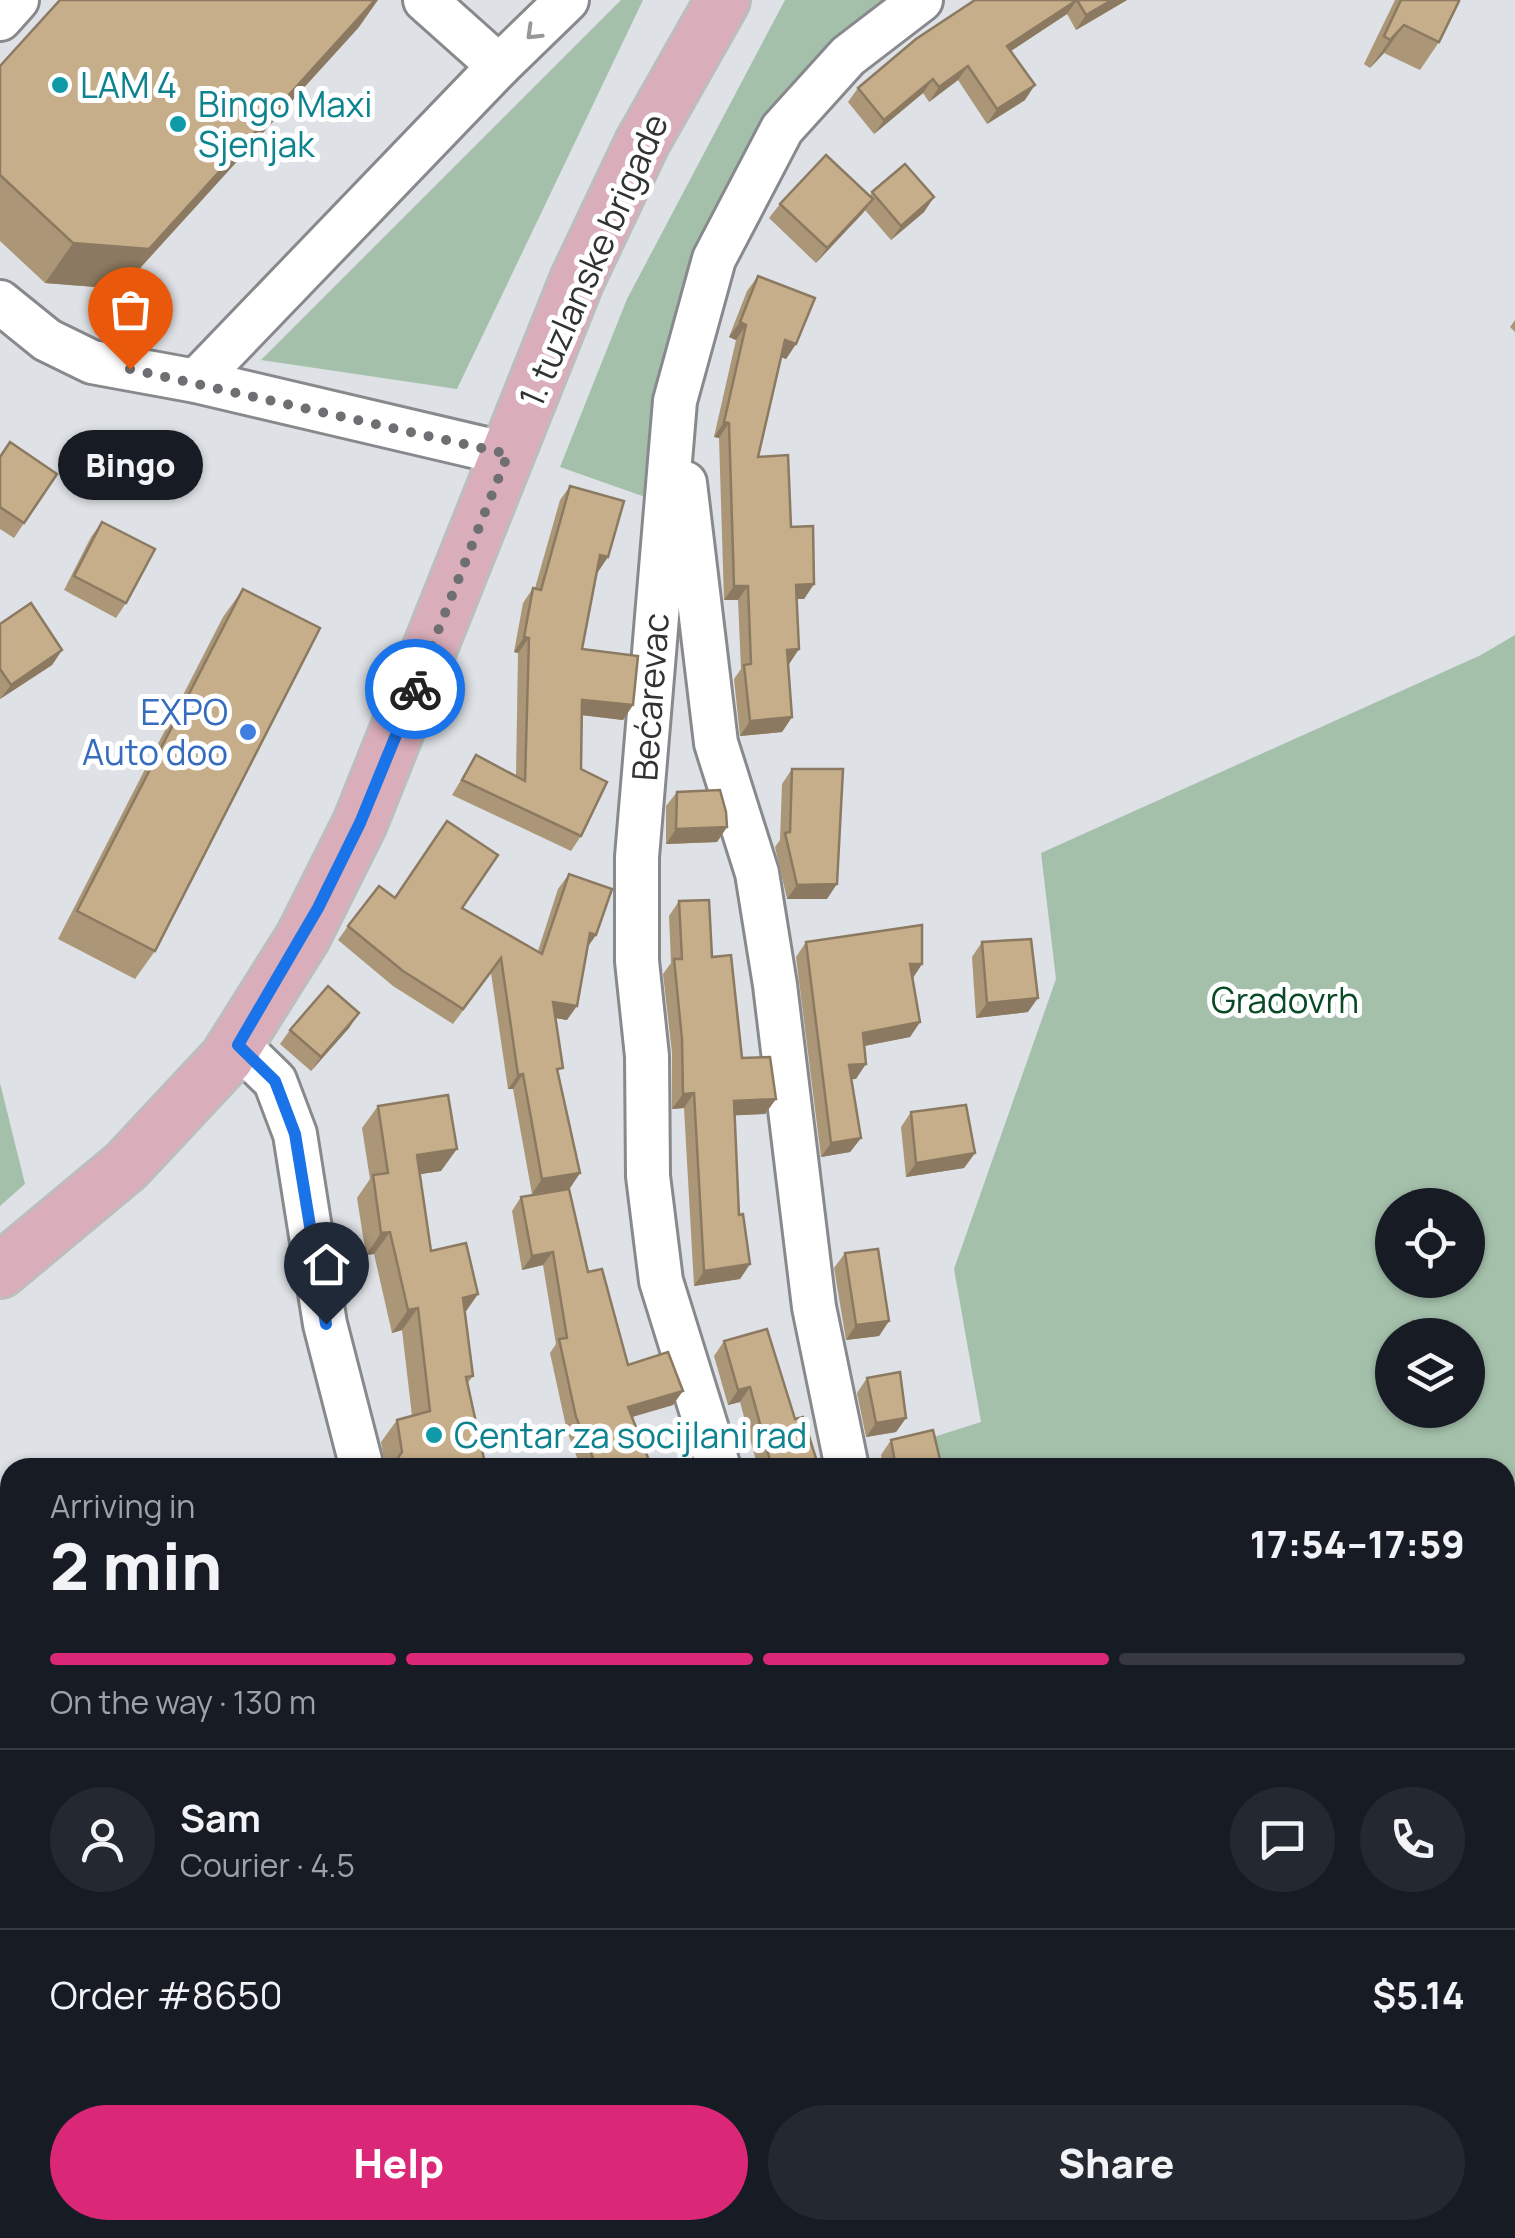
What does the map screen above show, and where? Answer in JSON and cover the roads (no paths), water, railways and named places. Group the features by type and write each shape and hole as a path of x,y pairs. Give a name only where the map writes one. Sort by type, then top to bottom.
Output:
{"main road":[{"name":"1. tuzlanske brigade","path":"0,1271 126,1166 238,1045 303,937 360,823 577,280 642,143 724,0"}],"street":[{"path":"0,19 17,0"},
{"path":"425,0 498,66"},
{"path":"196,381 498,66 567,0"},
{"name":"Bećarevac","path":"716,1458 661,1281 648,1176 648,1056 637,962 637,857 675,401 714,259 782,130 848,56 921,0"},
{"path":"0,302 48,340 92,362 196,381 508,454"},
{"path":"675,401 716,743 756,873 775,985 814,1307 845,1458"},
{"path":"238,1045 275,1081 295,1134 326,1324 360,1458"}],"place":[{"name":"LAM 4","path":"60,85"},
{"name":"Bingo Maxi Sjenjak","path":"178,124"},
{"name":"Bingo","path":"130,369"},
{"name":"EXPO Auto doo","path":"248,732"},
{"name":"Centar za socijlani rad","path":"434,1435"}],"park label":[{"name":"Gradovrh","path":"1285,1000"}]}
